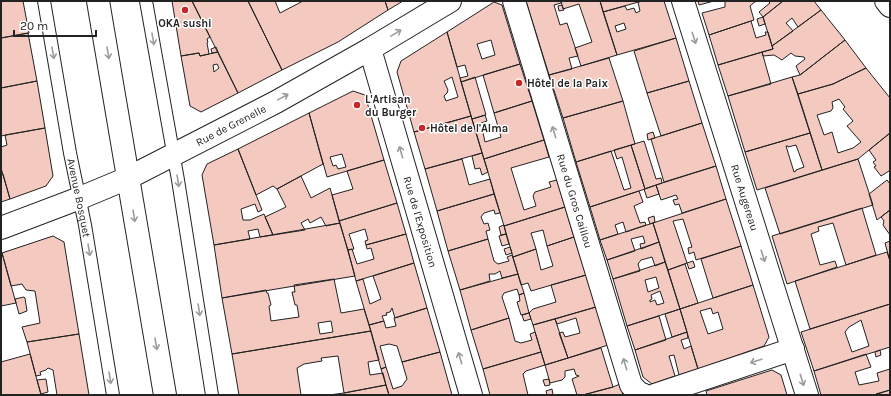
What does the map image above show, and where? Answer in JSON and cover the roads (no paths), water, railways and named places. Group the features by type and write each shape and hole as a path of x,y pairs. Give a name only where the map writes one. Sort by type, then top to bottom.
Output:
{"street":[{"path":"98,1 165,395"},
{"name":"Rue de Grenelle","path":"1,228 128,178 276,102 370,49 450,1"},
{"name":"Rue du Gros Caillou","path":"514,1 631,385 639,393 644,395"},
{"name":"Rue Augereau","path":"683,1 807,395"},
{"path":"886,1 890,6"},
{"name":"Rue de l'Exposition","path":"370,49 471,395"},
{"path":"655,395 793,349"}],"lane":[{"name":"Avenue Bosquet","path":"44,1 70,153 80,198 113,395"},
{"path":"146,1 174,154 212,395"}],"place":[{"name":"OKA sushi","path":"185,10"},
{"name":"Hôtel de la Paix","path":"519,83"},
{"name":"L'Artisan du Burger","path":"357,105"},
{"name":"Hôtel de l'Alma","path":"422,128"}]}
